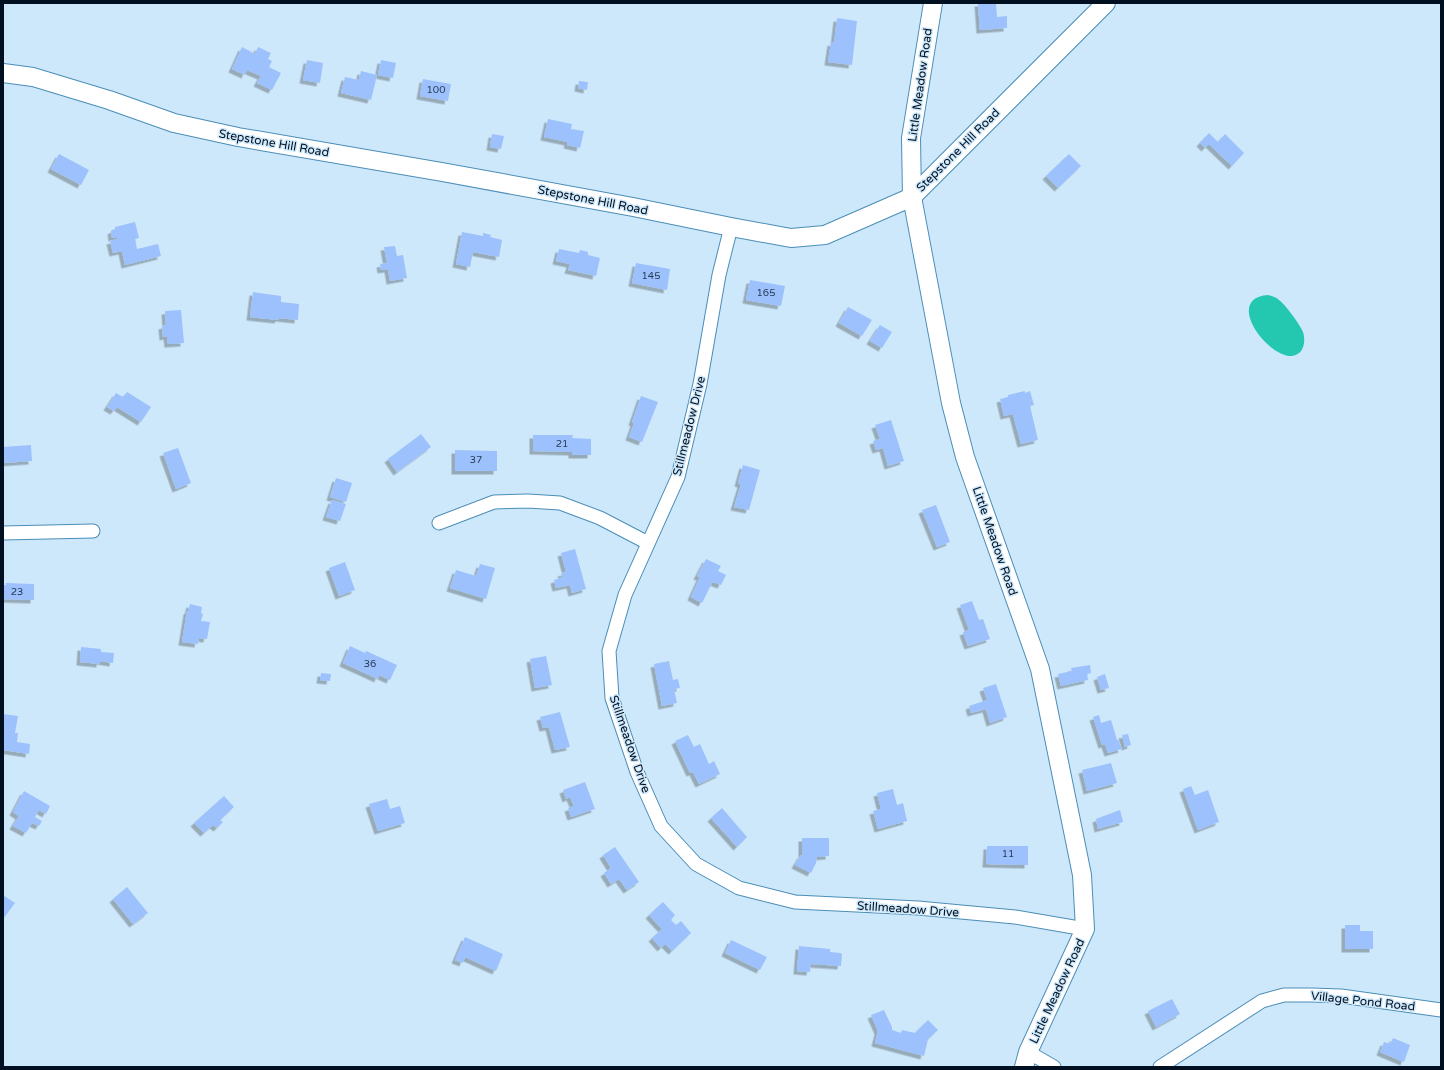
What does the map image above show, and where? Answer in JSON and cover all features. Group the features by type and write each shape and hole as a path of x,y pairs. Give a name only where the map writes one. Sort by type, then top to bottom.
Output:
{"street":[{"name":"Little Meadow Road","path":"932,3 911,138 912,197 951,404 963,449 1040,670 1082,875 1085,929 1026,1060"},
{"name":"Stepstone Hill Road","path":"3,73 33,77 109,100 174,123 238,138 442,172 619,204 731,228 791,238 825,236 912,197 1106,3"},
{"name":"Stillmeadow Drive","path":"731,228 720,275 700,384 678,477 624,595 609,651 612,698 637,772 661,826 696,864 739,888 795,902 918,908 1015,917 1085,929"},
{"path":"439,523 494,502 528,500 560,502 600,518 648,543"},
{"path":"3,533 93,532"},
{"name":"Village Pond Road","path":"1160,1067 1262,1002 1284,995 1341,996 1441,1010"},
{"path":"1026,1060 1054,1067"}],"shaded area":[{"path":"1268,295 1275,297 1282,302 1302,329 1304,343 1302,350 1296,355 1292,356 1282,354 1271,347 1261,338 1254,327 1249,316 1250,306 1255,299"}],"building":[{"path":"978,3 996,3 997,17 1007,16 1007,28 980,30"},
{"path":"837,18 857,21 852,65 828,62 831,42 834,43"},
{"path":"242,47 255,54 258,47 271,53 268,59 272,61 269,67 281,73 272,90 257,83 261,76 247,70 245,75 232,69"},
{"path":"307,60 323,63 320,83 303,80"},
{"path":"381,60 396,63 393,78 378,75"},
{"path":"361,71 377,75 371,100 341,93 345,77 359,80"},
{"path":"423,79 451,84 448,101 420,96"},
{"path":"579,81 588,82 587,90 578,88"},
{"path":"548,119 572,124 571,129 584,131 580,148 567,145 568,142 544,137"},
{"path":"1209,133 1218,142 1225,134 1244,153 1232,166 1209,144 1205,148 1200,143"},
{"path":"492,134 504,136 501,149 490,147"},
{"path":"59,154 89,170 81,185 51,169"},
{"path":"1069,154 1081,166 1058,188 1046,176"},
{"path":"135,222 139,238 135,239 137,249 158,244 161,256 125,265 122,251 113,253 110,241 117,239 117,237 112,238 111,231 115,229 115,227"},
{"path":"462,232 483,236 483,233 491,235 490,237 502,240 499,257 473,252 470,267 456,264"},
{"path":"395,246 397,256 403,255 407,278 390,281 388,269 381,270 380,264 387,263 384,247"},
{"path":"559,249 579,253 580,250 588,252 588,255 600,258 596,276 568,270 570,264 556,261"},
{"path":"636,263 670,269 667,290 632,283"},
{"path":"750,280 785,286 781,306 746,300"},
{"path":"253,292 281,296 281,302 299,304 298,320 279,318 278,320 250,317"},
{"path":"848,307 872,320 862,336 839,323"},
{"path":"181,310 184,343 168,344 167,336 163,337 162,326 166,325 165,311"},
{"path":"880,325 892,332 882,348 870,341"},
{"path":"1025,391 1025,393 1030,391 1034,405 1030,406 1038,440 1021,444 1013,414 1004,416 1000,399 1008,397 1008,395"},
{"path":"127,392 151,407 141,422 117,407 114,411 107,407 116,393 123,397"},
{"path":"641,396 658,402 642,442 629,437 634,423 632,422"},
{"path":"891,420 904,461 888,466 883,448 876,450 873,441 880,439 875,425"},
{"path":"421,434 431,447 397,472 388,459"},
{"path":"533,435 573,435 572,438 591,439 591,455 572,455 572,452 533,451"},
{"path":"31,445 32,461 3,463 3,447"},
{"path":"178,448 191,483 176,489 163,453"},
{"path":"455,450 497,451 497,471 455,471"},
{"path":"743,465 760,470 749,510 734,507 741,484 738,483"},
{"path":"336,478 352,483 346,502 330,497"},
{"path":"332,500 346,504 340,521 326,517"},
{"path":"936,505 950,542 937,547 922,510"},
{"path":"575,549 586,589 572,593 570,585 556,588 554,580 563,577 561,573 566,572 561,553"},
{"path":"706,559 721,566 718,571 726,575 721,585 712,583 702,603 691,597 700,577 697,576"},
{"path":"345,562 355,590 339,596 329,568"},
{"path":"480,564 495,568 486,599 450,588 456,570 476,576"},
{"path":"6,583 34,584 34,600 3,599 3,585 6,585"},
{"path":"972,601 979,620 983,619 990,639 968,646 963,632 969,630 960,605"},
{"path":"190,604 202,607 201,613 203,614 201,621 210,622 207,639 199,638 198,644 182,642 187,611"},
{"path":"350,646 365,653 366,651 397,665 390,680 379,675 378,679 343,663"},
{"path":"81,647 101,649 101,652 114,653 113,663 100,661 100,664 80,662"},
{"path":"546,656 552,685 535,688 530,659"},
{"path":"669,661 673,680 678,679 680,688 674,689 677,703 662,706 654,664"},
{"path":"1090,665 1091,673 1087,674 1088,680 1061,686 1058,674 1072,671 1071,668"},
{"path":"321,673 331,674 330,681 320,680"},
{"path":"1105,674 1109,688 1101,690 1097,677"},
{"path":"996,684 1007,717 990,723 986,709 971,713 969,706 987,700 983,688"},
{"path":"560,712 570,747 555,750 549,727 543,728 540,717"},
{"path":"3,714 18,716 15,733 18,733 17,742 30,744 29,754 3,750"},
{"path":"1099,715 1101,723 1111,720 1117,740 1122,749 1108,753 1105,744 1102,745 1093,717"},
{"path":"1128,734 1131,745 1125,747 1122,735"},
{"path":"688,735 694,747 700,744 709,764 714,761 720,774 699,784 693,772 690,773 675,741"},
{"path":"1111,763 1117,783 1087,791 1082,770"},
{"path":"585,782 595,809 571,817 568,808 574,806 570,797 566,799 563,790"},
{"path":"1191,786 1195,795 1208,790 1219,822 1198,830 1183,789"},
{"path":"893,789 897,805 903,803 907,821 878,829 873,811 881,809 877,793"},
{"path":"24,791 50,806 46,814 39,810 35,817 42,821 39,826 32,823 26,833 13,826 19,816 13,812"},
{"path":"224,796 234,807 220,820 223,822 217,828 213,825 204,833 194,823"},
{"path":"387,799 390,809 400,806 405,823 378,831 369,804"},
{"path":"722,808 747,837 737,847 711,818"},
{"path":"1120,810 1123,822 1098,829 1096,819"},
{"path":"802,838 829,838 829,856 817,857 811,873 795,865 802,855"},
{"path":"987,846 1028,846 1028,865 986,864"},
{"path":"615,847 639,882 627,890 619,879 611,884 604,873 611,868 603,855"},
{"path":"127,887 148,913 133,924 113,899"},
{"path":"3,895 15,903 3,919"},
{"path":"663,902 675,915 671,920 676,925 681,921 691,933 672,951 665,944 661,948 652,938 662,929 649,915"},
{"path":"1345,925 1360,925 1360,931 1373,931 1373,949 1345,949"},
{"path":"465,937 503,954 496,971 465,957 463,963 455,960"},
{"path":"731,940 767,957 760,970 725,953"},
{"path":"799,946 830,949 830,952 840,953 842,954 841,966 811,964 810,972 797,971"},
{"path":"1172,999 1180,1014 1156,1027 1148,1011"},
{"path":"884,1010 892,1030 901,1033 902,1030 915,1033 928,1020 938,1030 928,1039 924,1056 875,1043 878,1031 871,1015"},
{"path":"1393,1038 1410,1045 1404,1062 1380,1052 1384,1042 1390,1044"}]}
